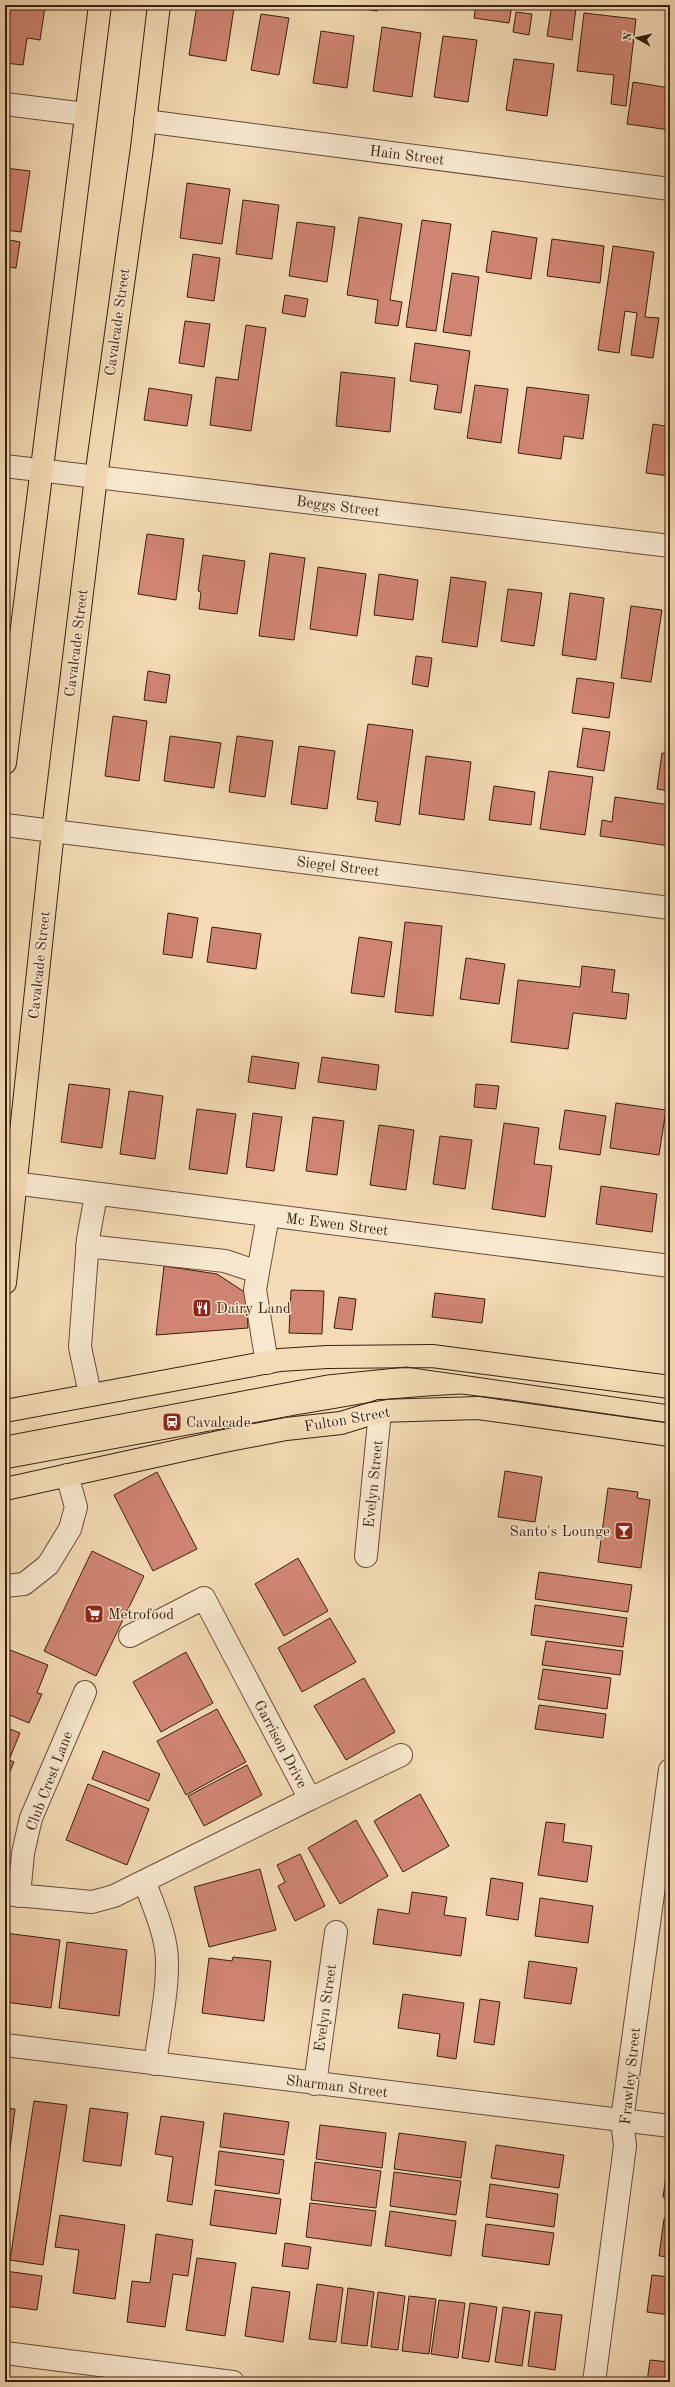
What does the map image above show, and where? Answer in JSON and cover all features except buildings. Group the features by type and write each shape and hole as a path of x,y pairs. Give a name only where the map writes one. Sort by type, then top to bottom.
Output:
{"main road":[{"path":"5,763 85,114 100,5"},
{"name":"Cavalcade Street","path":"5,1283 11,1183 53,831 96,477 145,121 159,5"},
{"path":"5,1411 90,1394 267,1363 327,1357 432,1356 670,1387"},
{"name":"Fulton Street","path":"5,1489 224,1441 286,1429 341,1423 380,1411 478,1408 670,1435"}],"street":[{"path":"5,104 85,114"},
{"name":"Hain Street","path":"145,121 670,189"},
{"name":"Beggs Street","path":"5,466 670,546"},
{"name":"Siegel Street","path":"5,825 670,908"},
{"name":"Mc Ewen Street","path":"11,1183 670,1266"},
{"path":"90,1394 80,1347 87,1246 96,1194"},
{"path":"267,1363 255,1290 268,1216"},
{"path":"87,1246 225,1261 258,1272"},
{"name":"Evelyn Street","path":"366,1556 380,1411"},
{"path":"5,1586 24,1584 48,1565 70,1529 76,1507 67,1475"},
{"name":"Garrison Drive","path":"12,1895 92,1902 114,1896 145,1883 310,1799 204,1598 130,1636"},
{"name":"Club Crest Lane","path":"12,1895 31,1818 85,1692"},
{"path":"310,1799 401,1755"},
{"name":"Frawley Street","path":"594,2382 624,2146 622,2120 670,1770"},
{"path":"145,1883 161,1924 168,1967 155,2064"},
{"name":"Evelyn Street","path":"315,2084 336,1932"},
{"name":"Sharman Street","path":"5,2045 315,2084 670,2126"},
{"path":"5,2353 233,2382"}],"tram line":[{"path":"5,1436 327,1375 406,1367 670,1405"},
{"path":"5,1469 296,1415 390,1399 427,1396 461,1394 670,1423"}],"place":[{"name":"Dairy Land","path":"202,1308"},
{"name":"Cavalcade","path":"172,1422"},
{"name":"Santo's Lounge","path":"624,1531"},
{"name":"Metrofood","path":"94,1614"}]}
